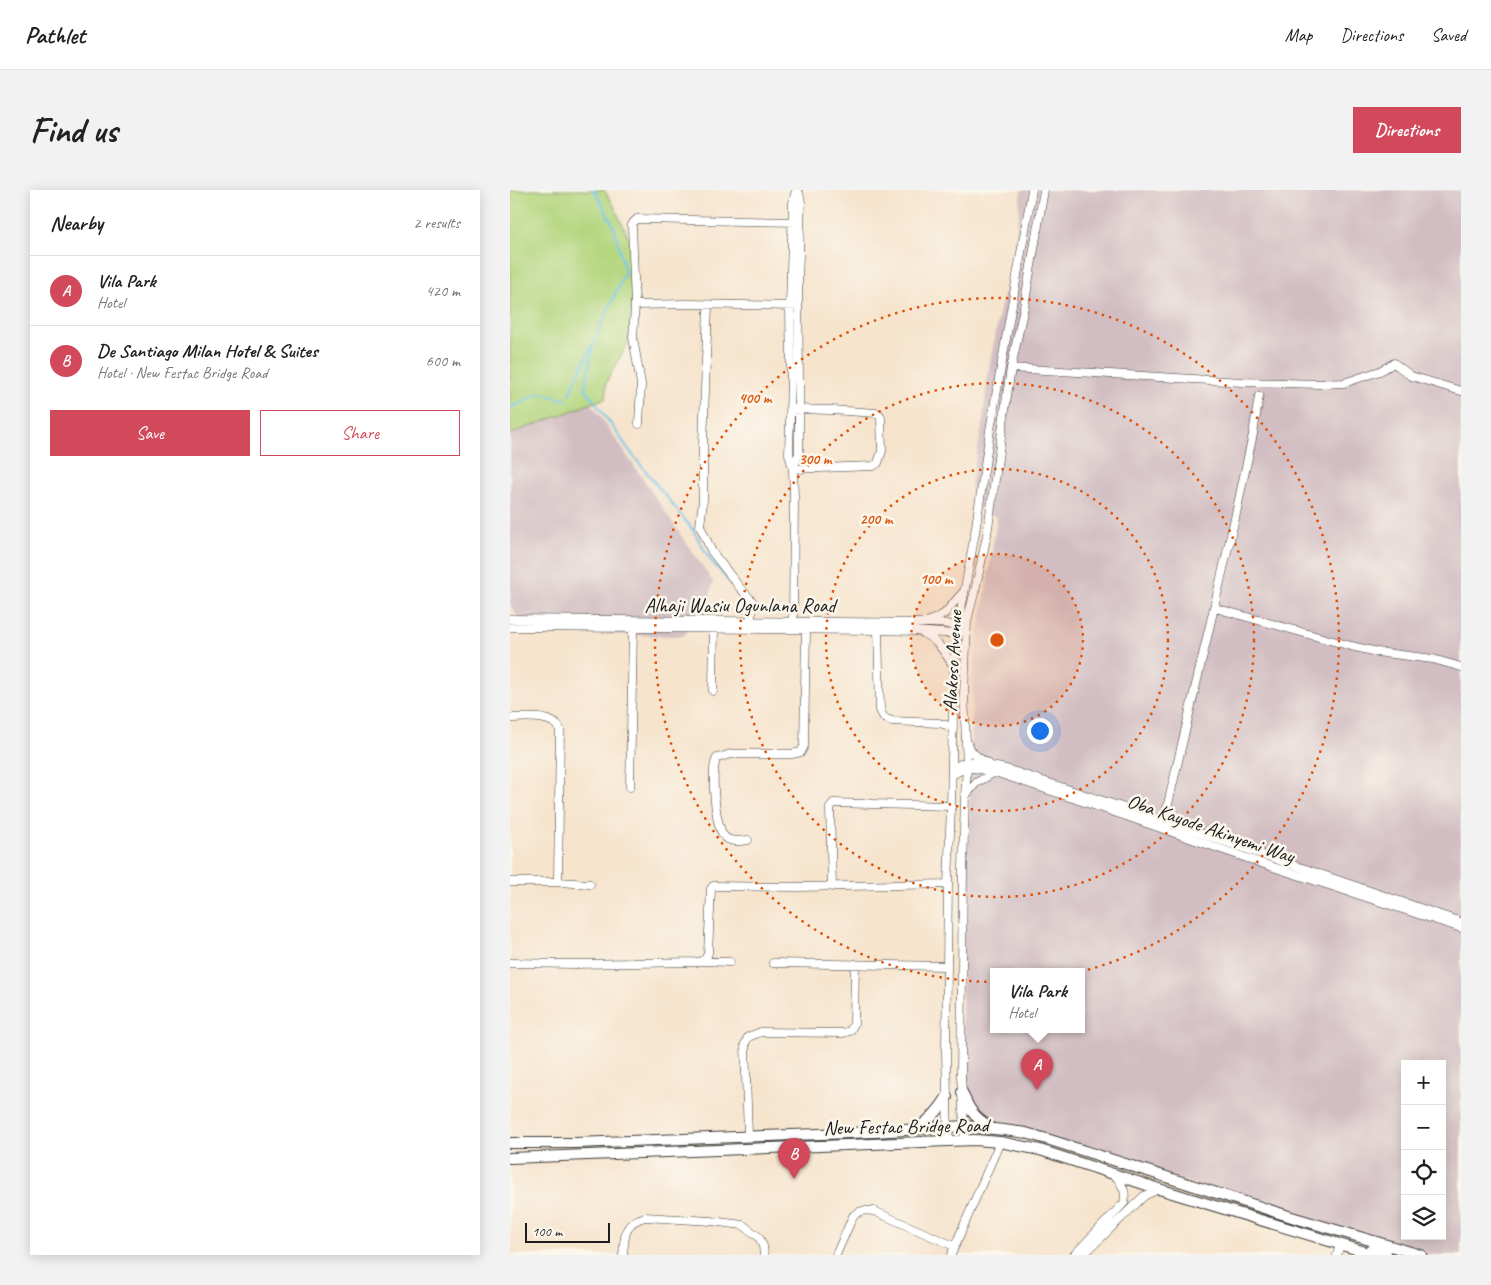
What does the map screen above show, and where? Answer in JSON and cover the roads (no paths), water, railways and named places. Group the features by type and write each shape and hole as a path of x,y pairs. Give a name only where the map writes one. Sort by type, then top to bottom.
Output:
{"main road":[{"path":"962,1092 968,1107 977,1119 991,1128"},
{"path":"917,1129 931,1119 947,1097"},
{"path":"510,1144 780,1135 964,1126 991,1128 1026,1133 1050,1140 1295,1218 1421,1255"},
{"path":"780,1135 780,1147"},
{"name":"New Festac Bridge Road","path":"510,1158 948,1141 1000,1142 1040,1150 1291,1229 1339,1250 1375,1255"},
{"path":"1295,1218 1303,1225 1404,1255"},
{"path":"1291,1229 1301,1228 1387,1255"}],"street":[{"path":"793,630 793,469 799,453 794,409 800,380 794,306 797,222 793,203 797,190"},
{"name":"Alakoso Avenue","path":"965,1141 962,1092 965,796 967,764 962,628 964,590 1032,190"},
{"name":"Alakoso Avenue","path":"948,1141 948,884 954,666 962,628 976,586 987,535 1011,368 1044,190"},
{"path":"639,424 642,384 634,338 633,222 637,219 797,222"},
{"path":"635,305 794,306"},
{"path":"708,305 703,500 700,526 712,552 741,590 753,602 754,608 750,621"},
{"path":"1011,368 1242,382 1321,384 1344,383 1380,371 1394,363 1411,376 1461,391"},
{"path":"1164,821 1215,608 1244,478 1259,396"},
{"path":"793,469 873,466 878,463 882,451 881,418 877,413 794,409"},
{"path":"954,666 941,646 917,627 944,614 964,590"},
{"path":"1215,608 1360,648 1433,659 1461,667"},
{"name":"Alhaji Wasiu Ogunlana Road","path":"510,619 750,621 917,627"},
{"path":"713,691 714,621"},
{"name":"Alhaji Wasiu Ogunlana Road","path":"510,627 878,630 947,624 962,628"},
{"path":"630,787 633,629"},
{"path":"748,840 732,841 724,836 721,830 716,808 715,761 717,758 731,754 792,754 801,752 804,746 806,630"},
{"path":"878,630 880,710 884,718 892,721 939,722 953,727"},
{"path":"510,718 547,719 555,722 560,729 558,882"},
{"path":"965,723 968,747 980,759 997,770 976,783 965,796"},
{"path":"952,771 967,764"},
{"name":"Oba Kayode Akinyemi Way","path":"967,764 997,770 1164,821 1461,922"},
{"name":"Oba Kayode Akinyemi Way","path":"997,770 1270,866 1461,928"},
{"path":"832,887 830,808 834,803 951,806"},
{"path":"510,882 590,884"},
{"path":"702,961 706,958 709,947 710,897 713,886 832,887 948,884"},
{"path":"510,963 730,962"},
{"path":"773,963 947,966"},
{"path":"748,1136 745,1044 748,1037 761,1032 828,1033 850,1031 854,1024 855,964"},
{"path":"951,1255 1000,1142"},
{"path":"1074,1255 1124,1203 1126,1196 1124,1188 1114,1173"},
{"path":"1083,1255 1144,1196 1159,1189"},
{"path":"836,1255 854,1216 864,1210 874,1211 954,1246"},
{"path":"622,1255 626,1228 637,1219 645,1216 743,1225 759,1237 764,1255"}],"waterway":[{"path":"594,190 614,227 625,272 594,341"},
{"path":"594,341 585,388 632,454 693,530 711,561 737,590"},
{"path":"570,393 592,345"},
{"path":"510,408 541,393 566,400"}],"place":[{"name":"Vila Park","path":"1037,1090"},
{"name":"De Santiago Milan Hotel & Suites","path":"794,1179"}]}
